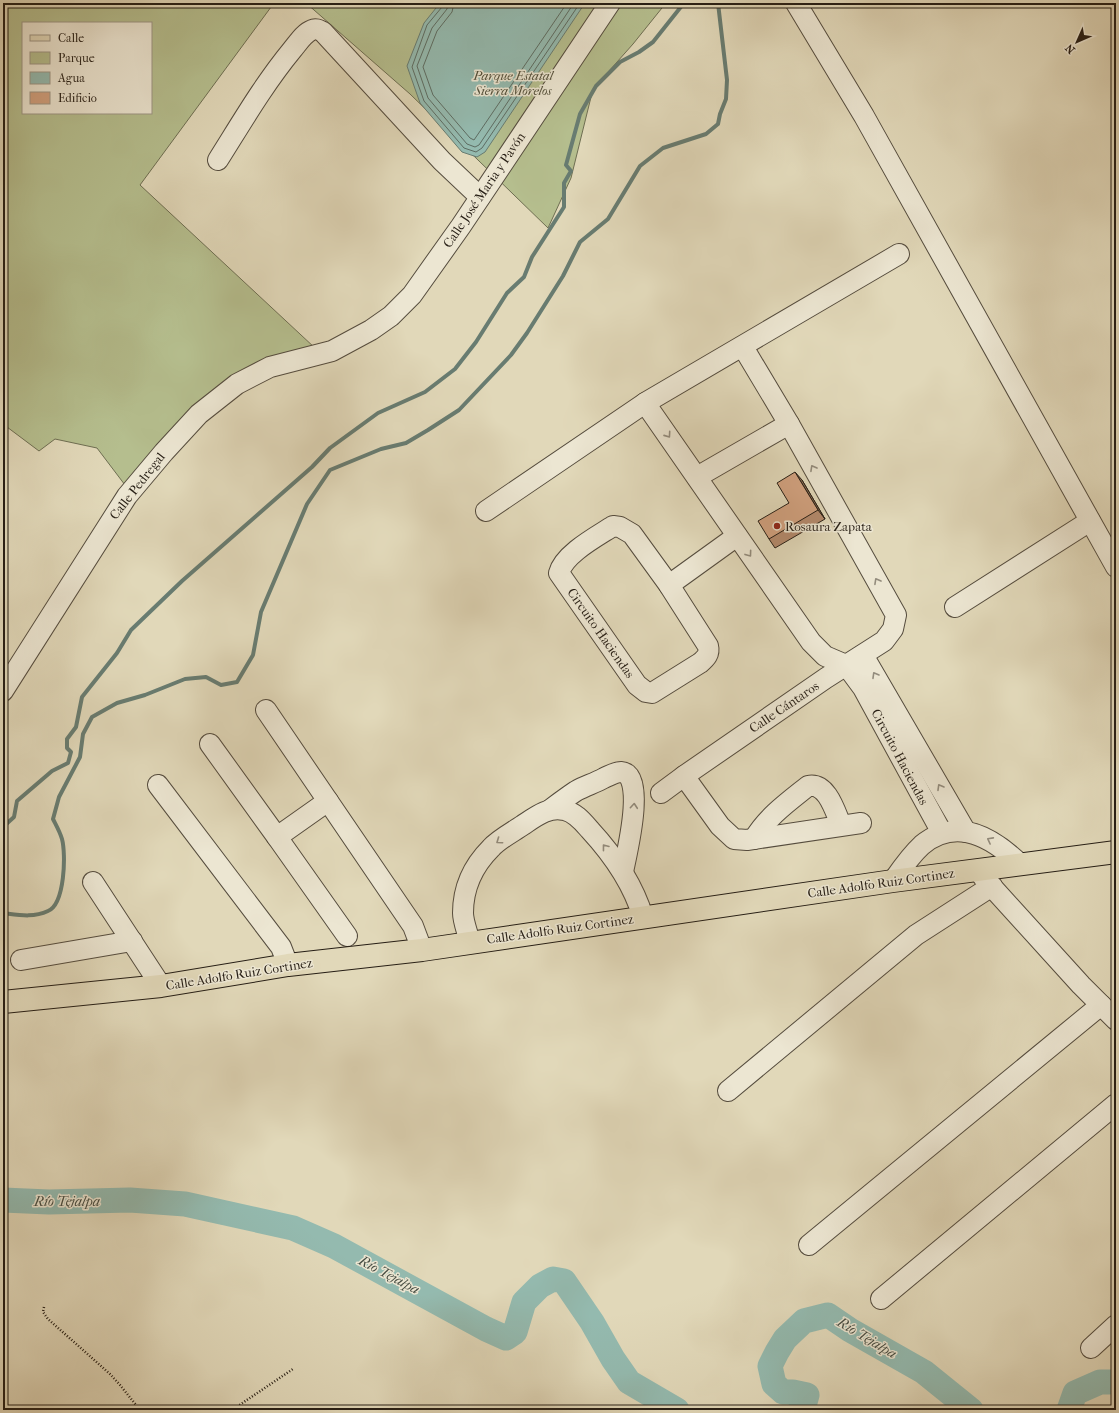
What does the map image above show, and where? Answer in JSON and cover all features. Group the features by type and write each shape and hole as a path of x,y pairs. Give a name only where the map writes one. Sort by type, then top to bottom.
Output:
{"main road":[{"name":"Calle Adolfo Ruiz Cortinez","path":"3,1002 161,986 288,965 422,950 893,881 1116,852"}],"street":[{"name":"Calle José Maria y Pavón","path":"332,351 371,330 390,316 412,295 480,197 610,3"},
{"path":"796,3 864,116 1116,567"},
{"path":"218,160 261,92 282,63 304,36 312,30 317,29 323,32 442,161 480,197"},
{"path":"486,511 645,403 743,347 899,254"},
{"path":"697,477 789,424 743,347"},
{"name":"Calle Pedregal","path":"3,691 127,496 164,452 199,414 237,384 270,368 332,351"},
{"path":"645,403 782,599 810,642 825,656 846,665"},
{"name":"Calle Cántaros","path":"662,793 684,776 846,665 884,641 893,629 896,616 789,424"},
{"path":"955,607 1090,521"},
{"name":"Circuito Haciendas","path":"612,526 620,527 632,534 669,585 708,646 709,652 706,658 700,663 652,693 646,692 637,685 559,573 561,566 571,555 612,526"},
{"path":"669,585 737,536"},
{"name":"Circuito Haciendas","path":"863,655 966,832"},
{"name":"Circuito Haciendas","path":"846,665 874,707 942,834"},
{"path":"266,710 413,926 422,950"},
{"path":"210,744 347,936"},
{"path":"470,943 463,914 464,896 468,879 476,865 491,847 529,820 551,809 577,791 620,772 626,774 632,783 634,792 634,808 623,872"},
{"path":"684,776 720,826 734,839 754,839 861,823"},
{"path":"158,785 281,947 288,965"},
{"path":"754,839 761,827 779,809 808,786 814,785 819,786 825,791 841,825"},
{"path":"277,837 328,801"},
{"path":"551,809 564,810 579,818 604,846 623,872 637,899 643,917"},
{"path":"893,881 906,861 919,848 942,834 954,831 966,832 989,839 1006,850 1020,864"},
{"path":"976,871 992,886 1081,985 1116,1020"},
{"path":"93,882 161,986"},
{"path":"728,1091 916,935 992,886"},
{"path":"21,960 132,941"},
{"path":"809,1245 1101,1005"},
{"path":"881,1299 1116,1104"},
{"path":"1091,1348 1116,1326"}],"path":[{"path":"44,1307 43,1312 48,1319 110,1374 120,1384 140,1410"},
{"path":"232,1410 294,1369"}],"green space":[{"path":"3,3 274,3 140,185 315,348 269,358 125,485 97,448 55,439 39,451 3,424 3,26 7,24 3,15"},
{"name":"Parque Estatal Sierra Morelos","path":"306,3 666,3 633,44 593,89 571,178 548,228 410,94"}],"water":[{"path":"440,3 585,3 485,152 477,157 462,152 420,103 407,66 424,23"}],"building":[{"path":"795,472 818,510 769,539 758,521 789,503 777,483"}],"waterway":[{"path":"3,827 14,817 17,801 52,771 68,763 71,752 67,748 67,739 76,727 82,697 117,653 131,630 182,581 312,467 330,448 378,413 425,392 455,369 476,342 507,293 524,277 532,257 564,207 564,183 571,171 566,165 580,114 596,86 620,62 639,52 653,42 684,3"},
{"path":"3,913 15,915 37,915 54,907 58,899 63,878 64,856 62,839 53,819 59,797 80,757 83,734 92,717 117,703 145,695 185,679 206,677 221,685 237,682 253,655 261,612 307,504 330,470 381,449 406,443 459,410 511,355 527,333 563,276 580,242 608,219 640,166 663,148 706,134 718,124 726,99 727,80 718,3"},
{"name":"Río Tejalpa","path":"3,1200 49,1202 130,1200 185,1204 293,1228 334,1246 486,1329 506,1338 515,1332 524,1302 540,1286 553,1279 564,1281 592,1322 613,1359 629,1382 677,1410"},
{"name":"Río Tejalpa","path":"800,1410 804,1406 807,1395 793,1392 783,1392 774,1384 770,1366 785,1339 804,1321 828,1315 850,1330 924,1372 971,1410"},
{"name":"Río Tejalpa","path":"1069,1410 1075,1393 1100,1382 1116,1382"}],"place":[{"name":"Rosaura Zapata","path":"777,526"}]}
